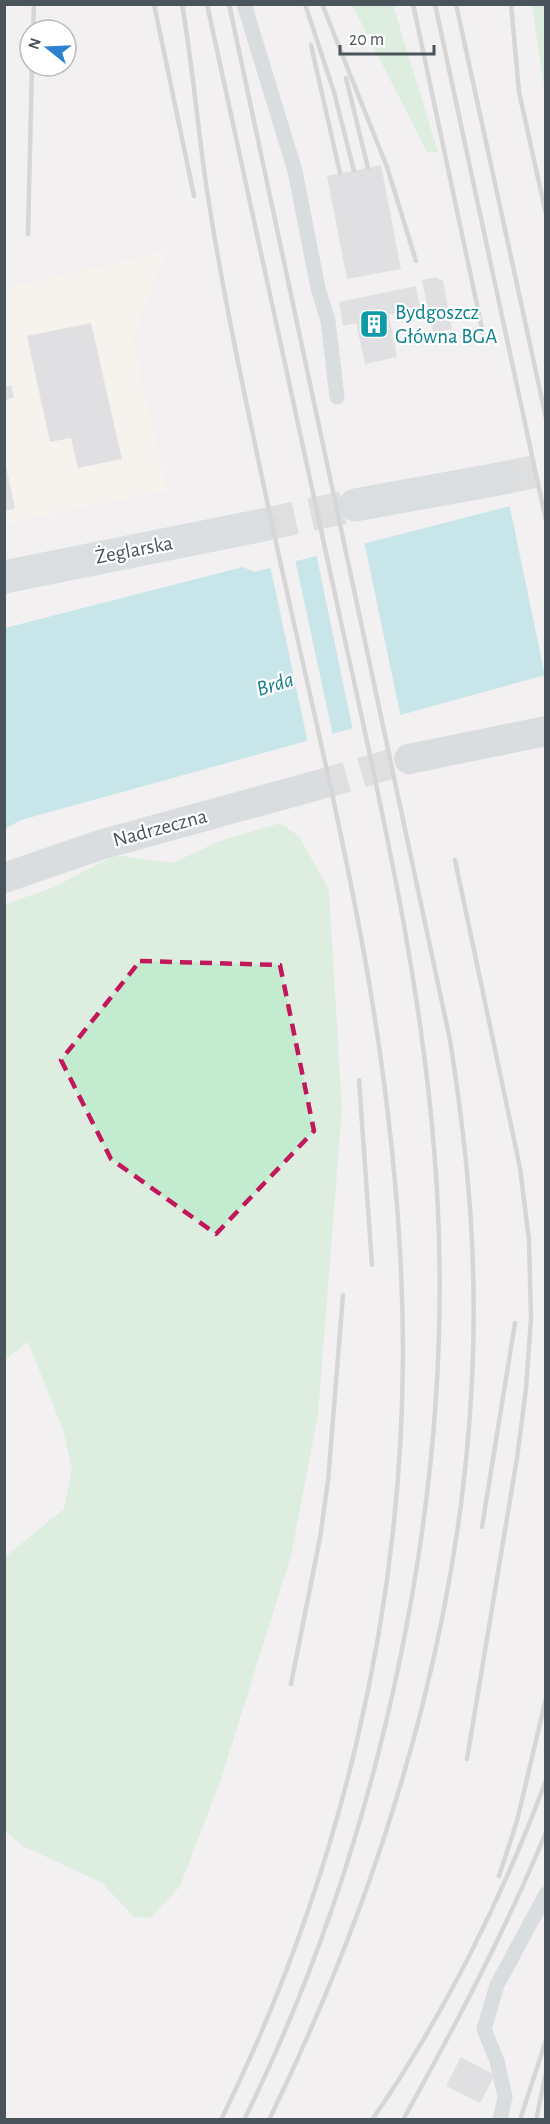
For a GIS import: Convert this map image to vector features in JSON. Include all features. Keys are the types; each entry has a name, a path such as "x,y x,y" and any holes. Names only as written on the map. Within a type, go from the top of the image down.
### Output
{"street":[{"path":"355,505 504,478"},
{"name":"Żeglarska","path":"4,577 264,525"},
{"path":"410,759 546,731"},
{"name":"Nadrzeczna","path":"4,878 100,845 318,785"}],"lane":[{"path":"244,4 295,171 318,288 328,321 337,397"},
{"path":"500,2120 505,2097 498,2061 484,2028 496,1986 546,1894"}],"highlighted area":[{"path":"140,961 280,965 314,1131 216,1234 111,1159 61,1060"}],"shaded area":[{"path":"166,251 133,341 167,490 5,524 4,289"}],"green space":[{"path":"352,5 393,5 438,152 427,152"},
{"path":"532,5 545,5 545,95"},
{"path":"280,823 299,836 329,890 342,1109 318,1415 291,1556 220,1782 180,1886 151,1918 134,1917 102,1883 23,1846 5,1831 5,1557 64,1509 72,1469 63,1430 28,1342 5,1360 5,904 52,888 116,855 173,863 217,842"}],"water":[{"name":"Brda","path":"545,497 545,675 21,820 5,829 5,628 243,567 254,572"}],"pier":[{"path":"546,494 546,676 545,676 509,503"},
{"path":"364,541 401,718 353,731 316,553"},
{"path":"295,559 333,736 308,743 270,565"}],"building":[{"path":"381,165 401,269 347,279 327,176"},
{"path":"436,277 443,281 452,329 433,333 422,280"},
{"name":"Bydgoszcz Główna BGA","path":"416,286 420,308 389,315 397,357 365,364 356,323 343,326 339,302"},
{"path":"91,323 122,459 78,468 71,438 50,442 27,336"},
{"path":"11,385 14,398 4,400 4,387"},
{"path":"5,462 15,508 5,511"},
{"path":"461,2057 495,2075 480,2103 446,2086"}],"tunnel":[{"path":"504,478 546,469"},
{"path":"263,525 355,505"},
{"path":"318,785 409,759"}],"railway":[{"path":"33,18 34,4"},
{"path":"154,4 194,196"},
{"path":"182,4 205,177 228,310 269,510 342,842 368,976 393,1164 400,1259 403,1354 400,1453 391,1552 376,1650 356,1747 330,1843 299,1937 262,2030 221,2120"},
{"path":"207,4 372,763 400,905 423,1047 437,1191 439,1308 434,1427 420,1547 398,1668 370,1786 334,1902 292,2014 244,2120"},
{"path":"229,4 450,1040 465,1154 473,1268 472,1378 463,1488 446,1598 422,1706 392,1812 356,1917 315,2020 269,2120"},
{"path":"305,4 334,92 354,171"},
{"path":"322,4 387,167 416,261"},
{"path":"413,4 483,333"},
{"path":"435,4 546,521"},
{"path":"456,4 546,418"},
{"path":"511,4 519,92 546,214"},
{"path":"311,45 340,173"},
{"path":"28,234 32,78"},
{"path":"346,78 368,168"},
{"path":"455,860 520,1168 529,1240 531,1319 526,1389 517,1458 467,1759"},
{"path":"359,1080 372,1265"},
{"path":"291,1684 320,1538 328,1481 343,1295"},
{"path":"482,1527 515,1323"},
{"path":"499,1876 517,1821 546,1698"},
{"path":"372,2120 423,2040 470,1955 511,1867 546,1780"},
{"path":"403,2120 479,1978 546,1832"},
{"path":"520,2120 546,2040"},
{"path":"536,2120 546,2073"}],"place":[{"name":"Bydgoszcz Główna BGA","path":"374,324"}]}
